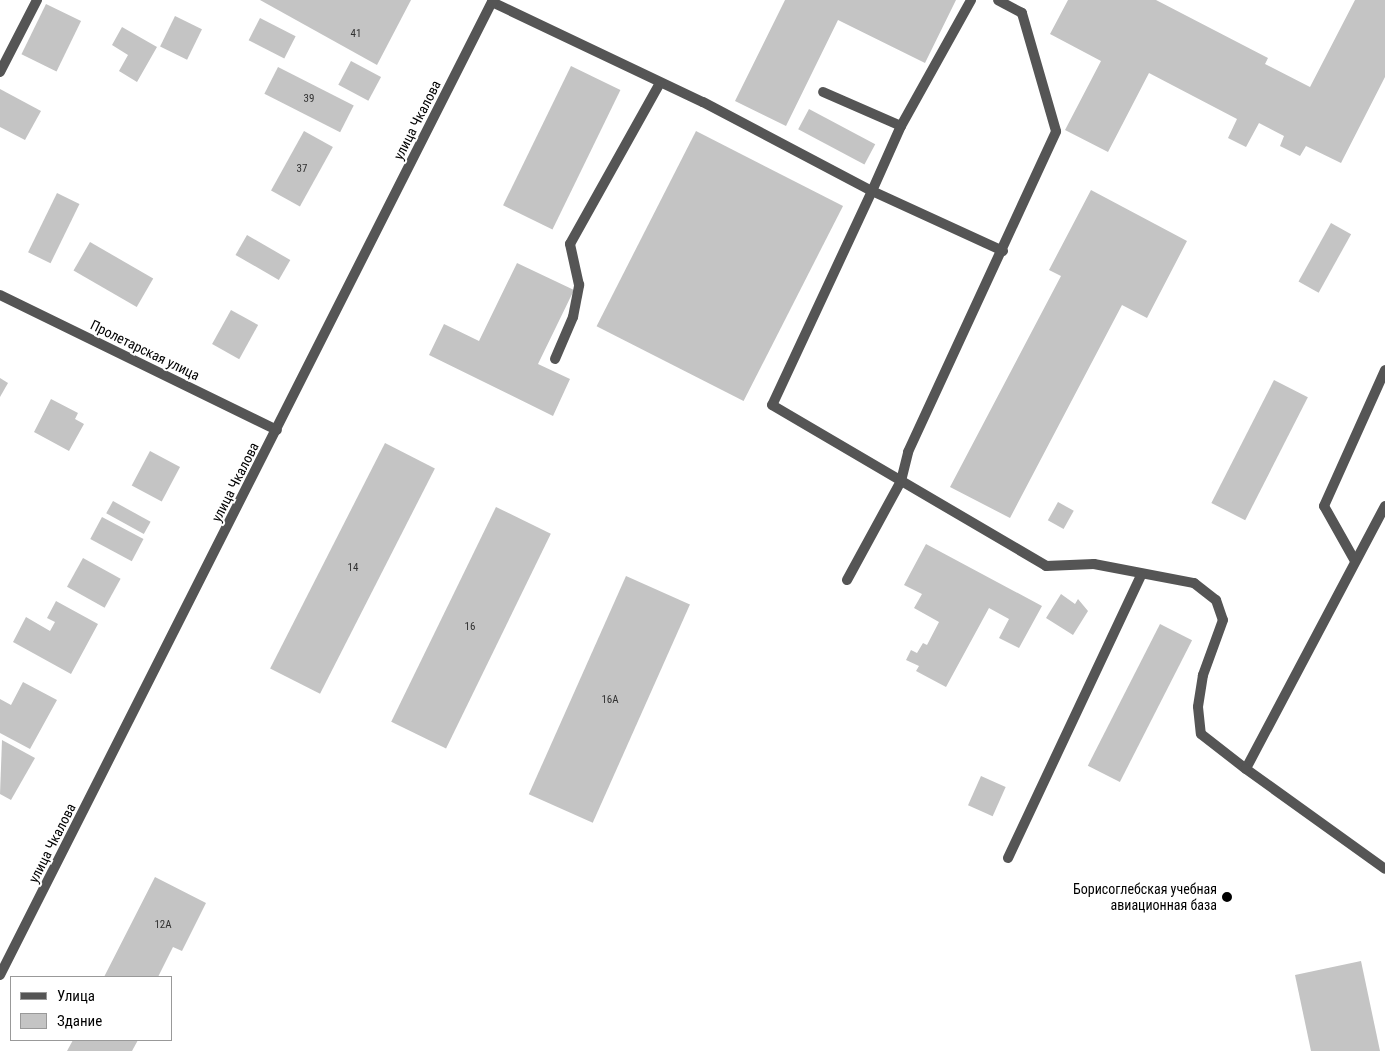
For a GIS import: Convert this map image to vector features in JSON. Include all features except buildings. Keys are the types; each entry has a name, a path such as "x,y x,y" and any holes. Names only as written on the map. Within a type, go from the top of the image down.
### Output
{"street":[{"path":"0,72 37,0"},
{"path":"971,0 901,126 772,405 1046,566 1094,564 1141,575 1194,583 1216,600 1223,620 1203,675 1198,707 1201,734 1246,769 1385,869"},
{"path":"847,580 902,481 908,452 1003,251 1056,131 1022,13 998,0"},
{"path":"492,1 660,83 872,191 1003,251"},
{"name":"улица Чкалова","path":"0,976 492,1"},
{"path":"554,360 573,317 579,285 570,244 660,83"},
{"path":"823,92 901,126"},
{"name":"Пролетарская улица","path":"0,295 277,430"},
{"path":"1355,561 1324,506 1385,370"},
{"path":"1246,769 1385,506"},
{"path":"1008,858 1141,575"}],"place":[{"name":"Борисоглебская учебная авиационная база","path":"1227,897"}]}
